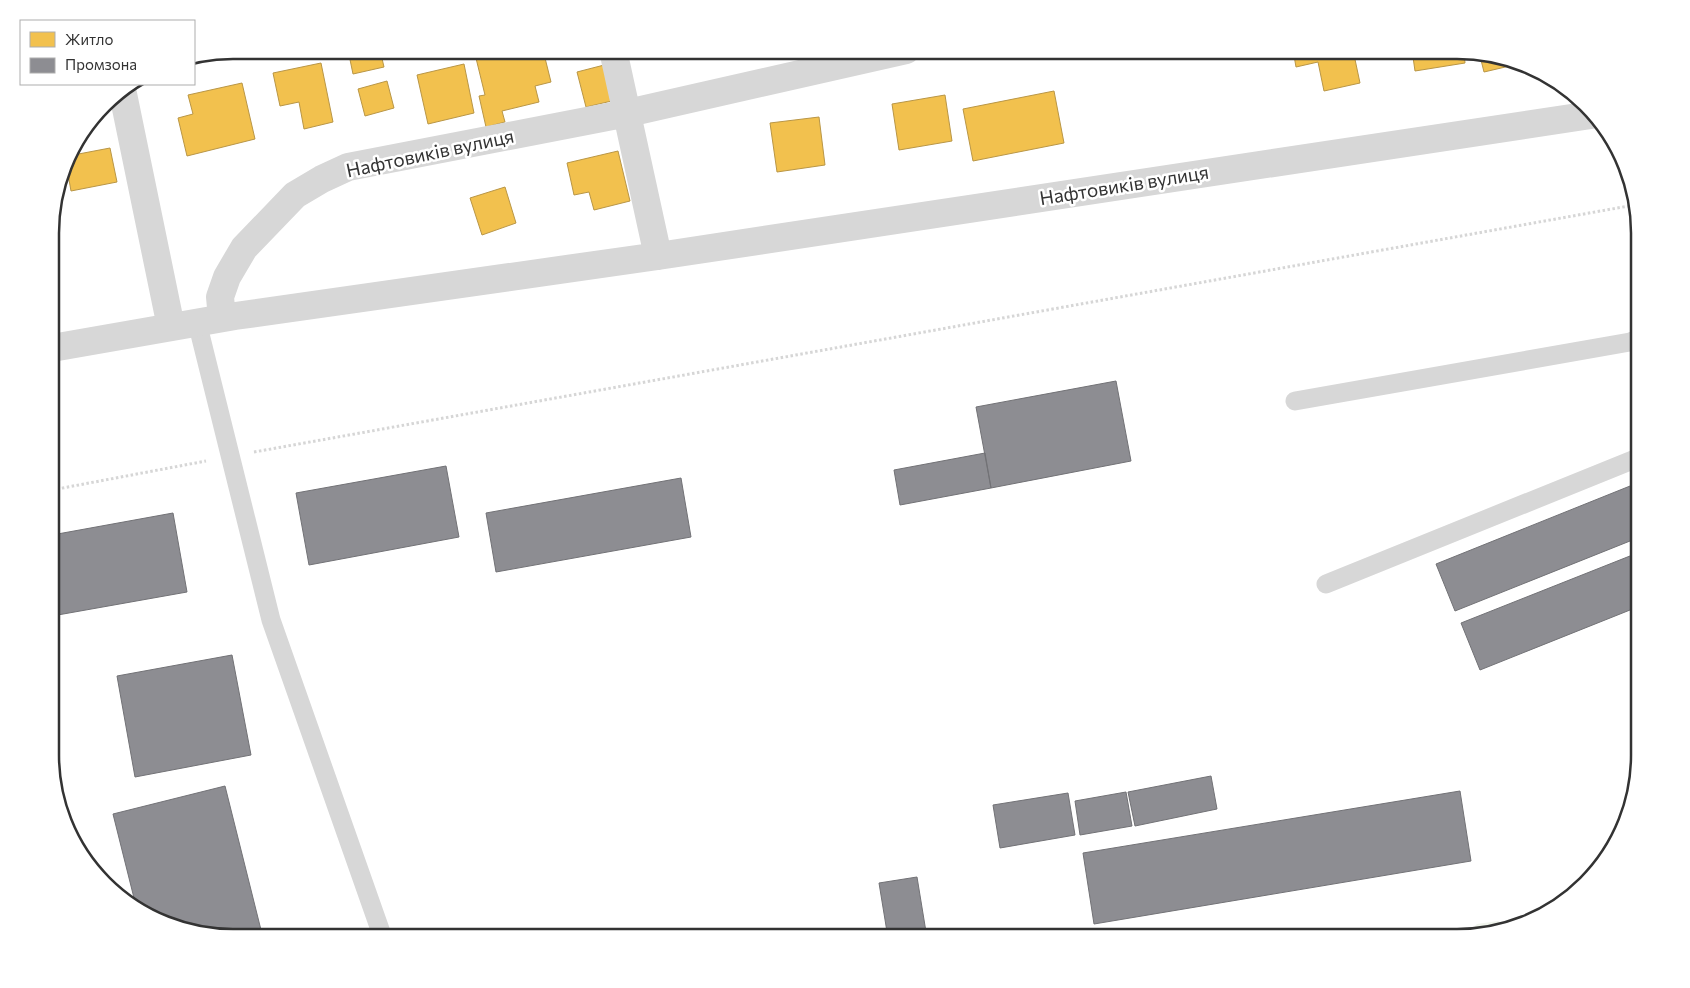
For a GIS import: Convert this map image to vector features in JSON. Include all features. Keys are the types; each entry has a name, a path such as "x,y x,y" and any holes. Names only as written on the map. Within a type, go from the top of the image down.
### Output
{"street":[{"path":"615,59 658,256"},
{"name":"Нафтовиків вулиця","path":"210,320 227,276 244,248 295,195 322,179 348,167 628,113 866,59"},
{"path":"124,98 171,327"},
{"name":"Нафтовиків вулиця","path":"59,347 210,320 658,256 1584,115"}],"lane":[{"path":"210,320 230,456 271,620 380,929"},
{"path":"1294,401 1631,342"},
{"path":"1326,584 1631,461"}],"path":[{"path":"59,489 230,456 1629,206"}],"shaded area":[{"path":"1498,921 1502,923 1473,929 1477,924"}],"building: Житло":[{"path":"350,59 382,59 384,67 353,74"},
{"path":"476,59 545,59 551,82 535,86 539,102 502,111 505,122 486,127 479,96 485,95"},
{"path":"1295,59 1355,59 1360,83 1324,91 1318,62 1296,67"},
{"path":"1413,59 1465,59 1465,63 1415,71"},
{"path":"1481,60 1507,67 1484,72"},
{"path":"321,63 333,122 304,129 299,102 280,106 273,73"},
{"path":"464,64 474,113 428,124 417,75"},
{"path":"608,64 616,100 586,107 577,72"},
{"path":"387,81 394,108 365,116 358,89"},
{"path":"242,83 255,139 187,156 178,118 193,114 188,95"},
{"path":"1054,91 1064,143 973,161 963,109"},
{"path":"945,95 952,141 899,150 892,104"},
{"path":"819,117 825,165 777,172 770,123"},
{"path":"110,148 117,182 71,191 68,176 78,154"},
{"path":"618,151 630,201 594,210 589,192 574,195 567,163"},
{"path":"505,187 516,223 482,235 470,198"}],"building: Промзона":[{"path":"1116,381 1131,461 991,488 976,407"},
{"path":"985,453 991,488 900,505 894,470"},
{"path":"446,466 459,537 309,565 296,493"},
{"path":"681,478 691,537 496,572 486,513"},
{"path":"1631,486 1631,541 1455,611 1436,564"},
{"path":"173,513 187,592 59,615 59,534"},
{"path":"1631,556 1631,610 1480,670 1461,623"},
{"path":"232,655 251,755 135,777 117,676"},
{"path":"1211,776 1217,809 1135,826 1128,792"},
{"path":"225,786 261,929 210,928 188,923 166,916 134,899 113,814"},
{"path":"1460,791 1471,861 1094,924 1083,853"},
{"path":"1126,792 1132,826 1080,835 1075,801"},
{"path":"1068,793 1075,835 1000,848 993,805"},
{"path":"917,877 926,929 887,929 879,883"}]}
